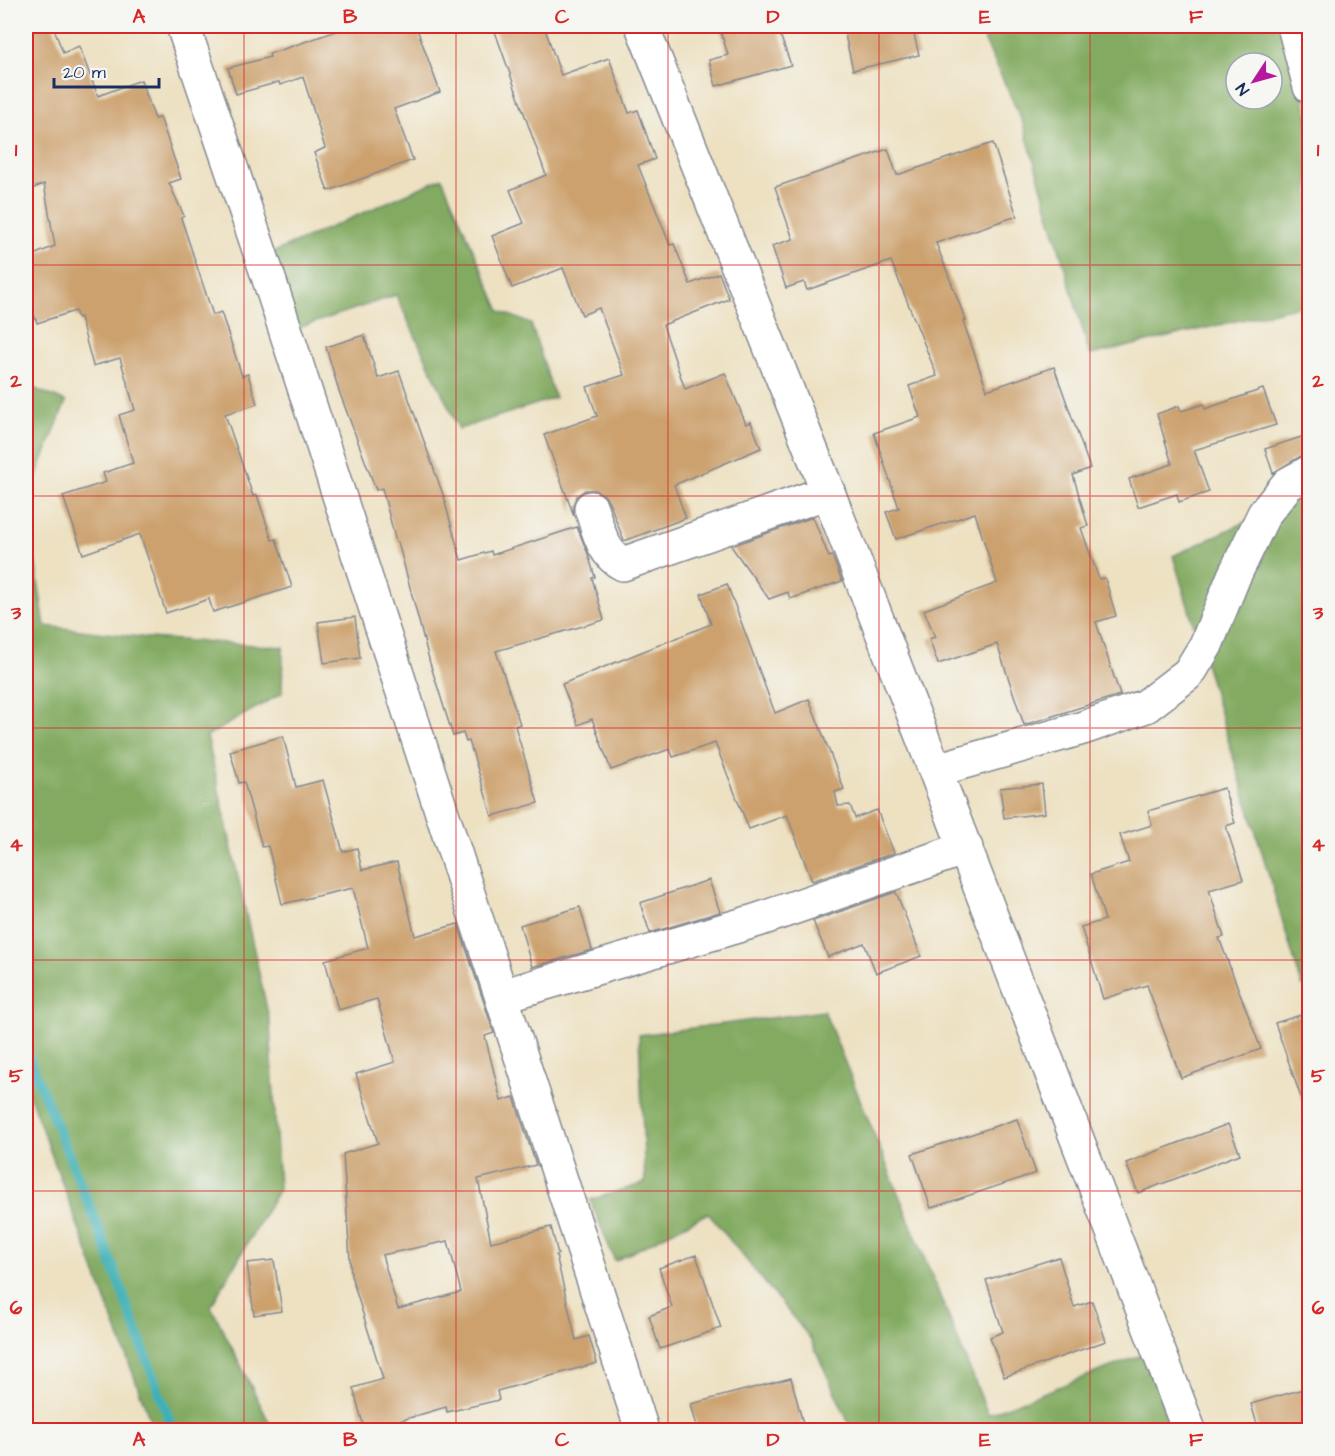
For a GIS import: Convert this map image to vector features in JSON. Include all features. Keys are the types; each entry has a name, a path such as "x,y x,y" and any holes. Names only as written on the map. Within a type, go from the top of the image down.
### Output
{"street":[{"path":"183,26 267,273 642,1431"},
{"path":"642,26 828,492 1188,1431"},
{"path":"1294,26 1310,87"},
{"path":"936,770 1083,728 1146,706 1189,673 1206,645 1234,576 1264,514 1288,484 1310,472"},
{"path":"591,508 606,551 622,564 828,492"},
{"path":"502,996 758,920 966,848"}],"green space":[{"path":"978,26 1289,26 1309,121 1309,304 1090,355 1023,123"},
{"path":"442,178 500,311 531,324 555,398 459,429 396,295 295,329 270,254"},
{"path":"26,385 66,402 26,501"},
{"path":"1309,492 1309,985 1302,986 1173,556"},
{"path":"26,504 45,626 149,638 283,647 282,693 207,736 270,1023 279,1189 211,1306 273,1430 154,1430 26,1086"},
{"path":"824,1011 988,1414 1150,1352 1181,1430 852,1430 810,1338 708,1213 615,1261 590,1200 645,1183 639,1035"}],"building":[{"path":"26,26 53,26 63,53 79,46 98,96 141,80 155,119 160,117 181,179 169,183 184,216 181,218 213,315 221,312 242,376 248,374 257,404 225,414 253,496 257,495 272,540 276,539 292,587 213,612 209,599 166,613 140,534 83,554 63,496 106,482 103,473 133,463 119,415 135,410 120,358 93,366 80,317 78,318 75,311 37,323 26,290 26,258 55,246 44,184 26,191"},
{"path":"351,26 416,26 440,92 394,109 413,160 328,191 314,153 325,148 303,77 280,85 279,82 236,94 228,68 270,57 269,54"},
{"path":"493,26 544,26 561,75 609,58 629,113 638,110 655,159 638,165 670,245 674,244 690,284 719,273 729,299 663,325 685,389 725,373 746,424 751,422 761,448 674,485 686,518 624,541 609,502 604,495 595,490 585,490 577,496 573,505 574,516 544,435 597,416 587,387 624,375 599,308 582,315 563,268 512,288 492,236 524,223 510,190 546,175"},
{"path":"719,26 777,26 791,65 716,86 709,60 728,55"},
{"path":"843,26 912,26 919,55 853,70"},
{"path":"993,143 1017,216 936,243 966,321 963,321 987,390 1054,367 1090,468 1073,475 1088,526 1081,528 1099,579 1105,578 1116,616 1096,622 1120,695 1024,725 997,644 938,664 929,639 935,637 924,610 997,583 975,513 896,539 886,512 899,508 874,433 920,417 909,386 937,376 891,261 807,290 804,282 786,288 772,246 793,239 775,187 888,149 897,175"},
{"path":"364,335 378,378 399,371 446,503 461,560 491,551 492,555 577,527 588,554 604,620 496,651 520,724 515,726 538,803 492,816 469,741 466,742 463,733 453,736 430,663 382,488 376,490 339,391 326,347"},
{"path":"1263,389 1276,425 1194,450 1209,492 1179,502 1177,494 1138,507 1129,479 1172,464 1157,414 1179,406 1181,411 1204,404 1205,409"},
{"path":"1310,434 1310,453 1273,473 1265,449"},
{"path":"813,517 829,557 832,556 842,581 790,599 788,592 769,599 731,546"},
{"path":"727,584 775,713 809,699 844,789 835,792 838,806 850,805 855,818 877,810 894,853 812,881 787,815 749,829 715,743 673,757 670,749 611,770 592,719 578,725 562,684 711,624 701,594"},
{"path":"355,617 360,658 324,663 318,622"},
{"path":"283,736 296,787 323,780 343,852 357,848 362,870 397,862 415,936 458,924 494,1033 485,1036 501,1101 514,1097 536,1165 478,1179 491,1242 551,1227 576,1340 589,1336 597,1363 497,1391 499,1400 447,1412 446,1407 365,1431 353,1388 383,1379 351,1275 343,1154 378,1143 356,1074 395,1062 377,999 338,1010 325,960 368,948 353,888 282,904 268,846 262,847 244,782 239,783 230,751","holes":["448,1241 461,1292 398,1309 382,1255"]},
{"path":"1042,784 1045,813 1004,818 1000,788"},
{"path":"1224,788 1235,823 1226,826 1243,880 1209,890 1224,937 1219,938 1261,1049 1181,1078 1147,985 1103,999 1081,927 1105,920 1091,874 1129,862 1120,835 1152,825 1148,811"},
{"path":"709,880 720,912 650,933 640,903"},
{"path":"896,892 921,956 876,973 864,943 828,957 813,921"},
{"path":"580,907 592,950 532,967 520,925"},
{"path":"1310,1012 1310,1109 1305,1109 1275,1023"},
{"path":"1017,1119 1036,1173 931,1208 912,1154"},
{"path":"1228,1124 1240,1154 1138,1193 1126,1163"},
{"path":"696,1255 721,1328 660,1349 649,1316 672,1307 659,1268"},
{"path":"1059,1257 1074,1307 1092,1301 1106,1341 1004,1377 990,1337 1003,1332 986,1280"},
{"path":"274,1260 282,1311 254,1315 247,1263"},
{"path":"791,1378 805,1431 698,1431 691,1404"},
{"path":"1310,1387 1310,1431 1259,1431 1251,1404"}],"waterway":[{"path":"26,1051 99,1229 173,1430"}]}
